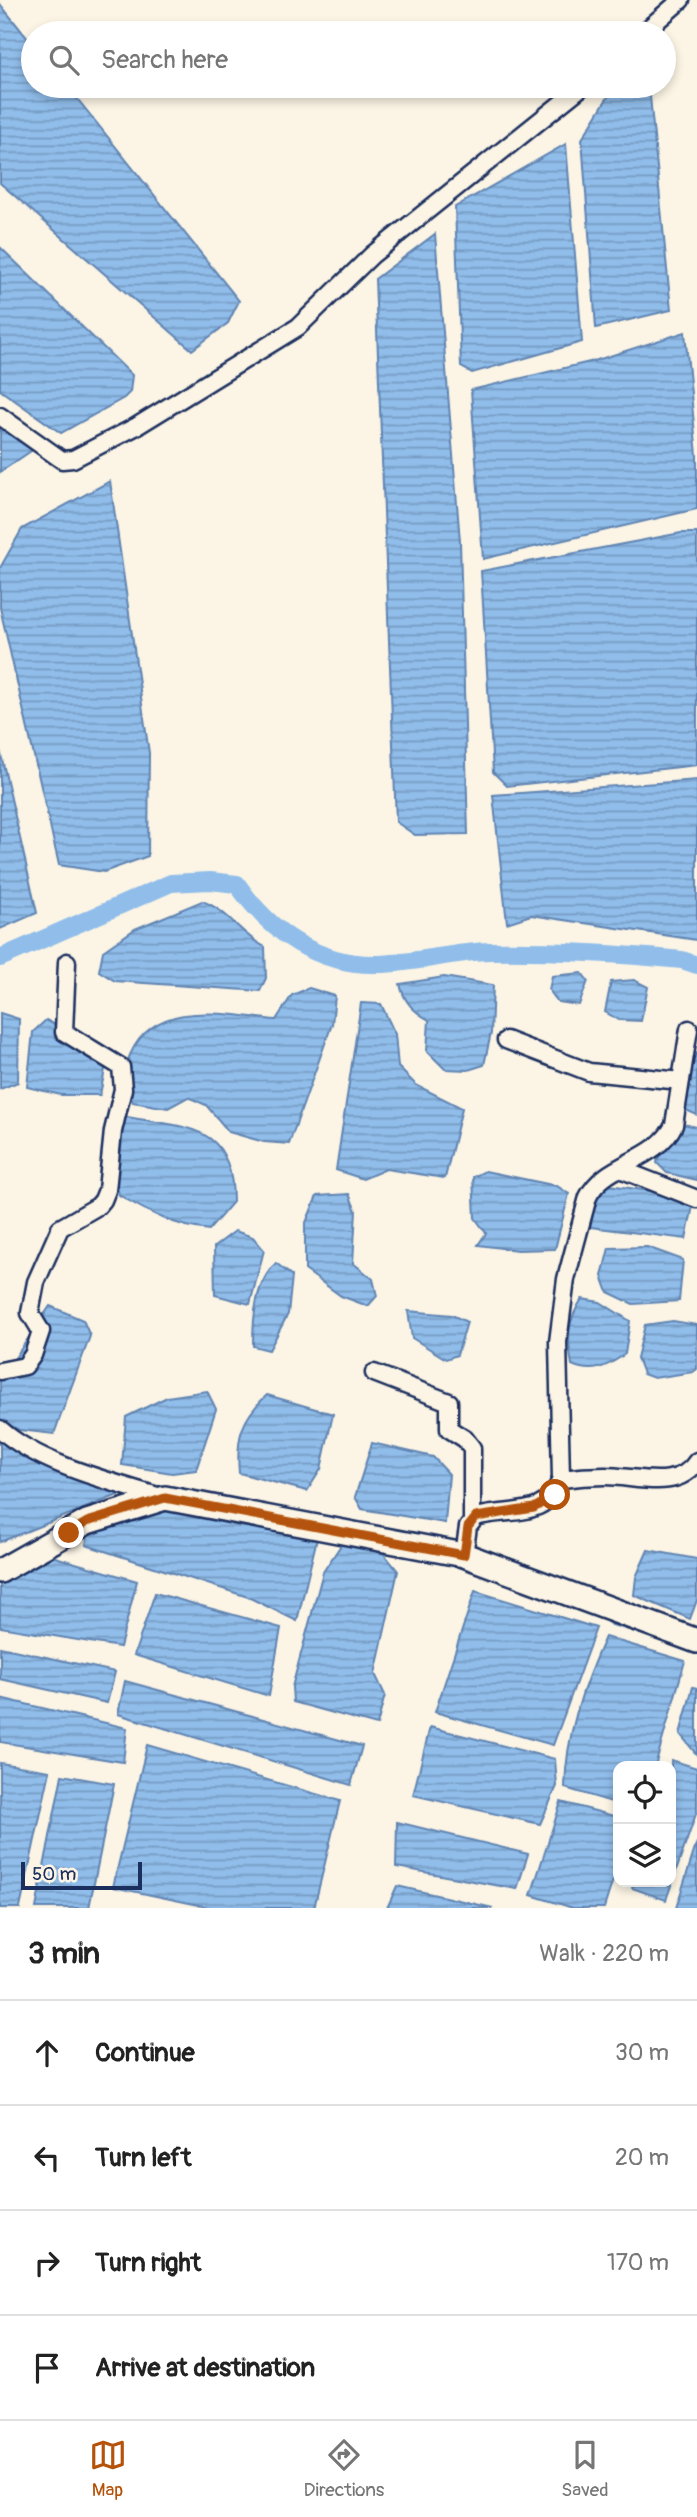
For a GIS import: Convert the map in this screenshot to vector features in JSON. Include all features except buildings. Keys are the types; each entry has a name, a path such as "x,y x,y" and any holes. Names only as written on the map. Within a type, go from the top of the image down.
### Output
{"street":[{"path":"657,21 681,0"},
{"path":"0,416 62,460 73,459 138,426 298,327 372,255 568,98"},
{"path":"0,1371 25,1366 33,1355 41,1331 30,1309 36,1282 57,1232 98,1206 107,1190 113,1130 123,1089 123,1074 113,1059 64,1032 67,962"},
{"path":"472,1520 482,1515 534,1508 555,1495 561,1479 558,1342 566,1279 593,1186 665,1141 674,1125 689,1029"},
{"path":"506,1040 589,1072 681,1081"},
{"path":"620,1169 697,1199"},
{"path":"374,1373 449,1402 449,1429 465,1439 472,1448 472,1520 468,1527 464,1555"},
{"path":"0,1429 27,1449 99,1477 165,1498 464,1555 697,1641"},
{"path":"561,1479 606,1476 666,1480 692,1469 697,1461"},
{"path":"0,1570 87,1522 165,1498"}],"water":[{"path":"0,4 21,30 21,98 77,98 239,301 228,323 192,350 0,183"},
{"path":"607,98 650,98 671,310 596,328 582,139"},
{"path":"566,144 582,342 472,373 461,367 455,207"},
{"path":"435,234 460,541 468,834 415,835 396,822 375,279"},
{"path":"0,247 132,375 130,392 124,398 61,433 0,390"},
{"path":"685,332 697,455 697,509 483,559 471,390 594,361"},
{"path":"0,421 34,449 0,472"},
{"path":"110,481 149,753 148,856 104,872 59,865 0,608 0,568 22,529"},
{"path":"681,533 697,533 697,765 507,786 493,772 481,571"},
{"path":"0,750 37,913 0,929"},
{"path":"697,780 697,940 531,915 507,923 493,795"},
{"path":"202,901 219,910 265,947 266,978 260,991 115,981 99,971 103,951 135,929"},
{"path":"582,973 588,981 579,1005 558,1002 549,990 552,976"},
{"path":"444,977 493,985 491,1033 484,1065 468,1070 445,1069 427,1051 429,1020 410,1005 400,984"},
{"path":"634,980 648,987 641,1021 619,1020 605,1012 611,982"},
{"path":"309,988 335,996 332,1024 289,1144 264,1142 229,1132 206,1105 188,1097 168,1108 133,1102 126,1085 128,1061 141,1037 156,1024 174,1017 194,1014 276,1020 292,995"},
{"path":"361,1003 381,1004 395,1034 398,1067 416,1085 462,1108 445,1178 386,1169 363,1179 336,1170"},
{"path":"0,1013 19,1019 18,1082 0,1089"},
{"path":"46,1020 108,1054 100,1095 61,1095 27,1087 33,1032"},
{"path":"681,1050 697,1053 697,1115 677,1106 674,1068"},
{"path":"123,1116 185,1127 214,1142 224,1156 231,1175 233,1202 209,1230 162,1218 119,1195 112,1163"},
{"path":"674,1122 697,1127 697,1180 667,1173 657,1163 662,1139"},
{"path":"485,1171 557,1186 569,1194 555,1249 517,1250 478,1245 486,1233 475,1218 473,1177"},
{"path":"602,1184 664,1193 693,1206 686,1239 591,1227 585,1217"},
{"path":"349,1194 356,1211 353,1263 373,1279 377,1296 368,1306 341,1296 305,1270 305,1225 317,1196"},
{"path":"235,1231 253,1237 264,1250 250,1304 215,1295 214,1247"},
{"path":"647,1247 683,1260 679,1301 633,1304 608,1292 602,1276 609,1248"},
{"path":"276,1263 292,1276 288,1314 269,1350 253,1346 254,1324 259,1290"},
{"path":"582,1299 600,1302 630,1321 625,1354 599,1368 586,1369 572,1365 570,1330 573,1315"},
{"path":"50,1306 83,1320 90,1336 54,1434 19,1430 0,1420 0,1380"},
{"path":"408,1311 452,1315 467,1322 457,1355 446,1359 412,1338"},
{"path":"673,1321 697,1325 697,1369 693,1372 654,1378 643,1374 637,1358 645,1325"},
{"path":"207,1391 216,1409 196,1470 172,1473 122,1465 126,1417 167,1397"},
{"path":"267,1395 333,1414 321,1469 307,1491 239,1473 238,1449 242,1430 251,1412"},
{"path":"0,1440 84,1480 117,1489 118,1495 0,1542"},
{"path":"372,1443 433,1457 449,1474 445,1523 362,1509 355,1497"},
{"path":"172,1505 319,1530 297,1621 248,1597 86,1545 88,1533"},
{"path":"343,1542 376,1544 398,1571 375,1674 385,1695 377,1725 293,1702 292,1687 323,1572"},
{"path":"648,1550 697,1559 697,1600 690,1619 634,1595 636,1577"},
{"path":"48,1555 137,1581 120,1647 0,1627 0,1578"},
{"path":"475,1591 596,1628 553,1745 435,1712"},
{"path":"155,1593 281,1628 269,1696 134,1655"},
{"path":"605,1637 685,1661 656,1761 613,1761 613,1802 565,1788 572,1730"},
{"path":"0,1647 115,1672 107,1703 0,1679"},
{"path":"125,1681 362,1746 351,1785 118,1714"},
{"path":"693,1687 697,1688 697,1755 680,1734"},
{"path":"0,1698 127,1728 123,1762 0,1742"},
{"path":"430,1727 555,1759 557,1786 540,1824 413,1795"},
{"path":"147,1745 340,1801 314,1908 213,1908 113,1887"},
{"path":"676,1762 697,1768 697,1811 676,1871"},
{"path":"0,1763 50,1771 20,1908 0,1908"},
{"path":"62,1775 114,1784 89,1908 36,1908"},
{"path":"561,1802 613,1816 613,1880 604,1908 573,1908 531,1895"},
{"path":"397,1822 528,1854 517,1889 396,1867"},
{"path":"697,1842 697,1908 676,1908"},
{"path":"397,1886 493,1908 387,1908"},
{"path":"632,1887 671,1887 666,1900"}],"waterway":[{"path":"0,958 171,883 210,881 237,884 265,917 298,943 336,959 357,963 393,963 476,952 514,951 634,956 682,960 697,965"},
{"path":"602,1616 611,1623 644,1633"}],"route":[{"path":"69,1533 87,1522 165,1498 464,1555 468,1527 476,1517 534,1508 555,1495"}]}
